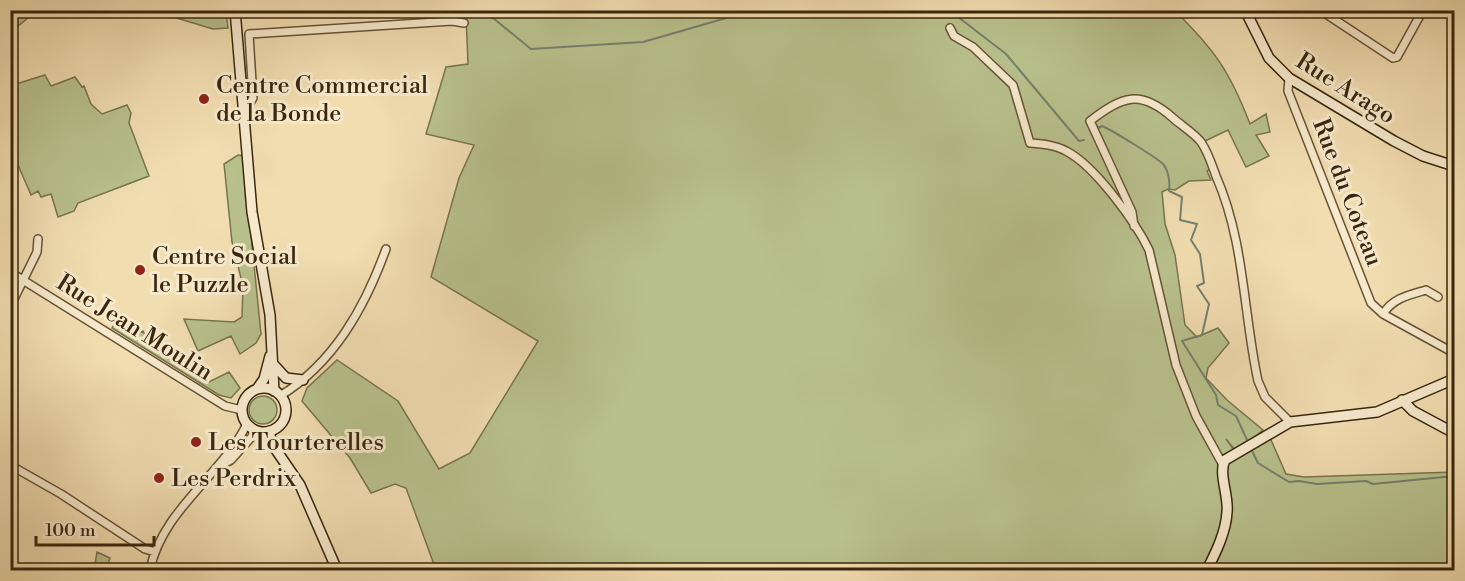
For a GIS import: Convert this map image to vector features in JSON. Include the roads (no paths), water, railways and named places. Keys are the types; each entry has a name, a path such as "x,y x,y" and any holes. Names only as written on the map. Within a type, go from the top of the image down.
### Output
{"street":[{"path":"235,10 252,212 270,315 277,393 285,413 280,424 269,431 258,431 247,424 242,410 246,397 256,390 264,379 272,355"},
{"name":"Rue Arago","path":"1245,10 1269,58 1289,78 1394,141 1423,156 1455,166"},
{"path":"1320,10 1393,58 1397,57 1423,10"},
{"path":"244,113 253,98 249,34 363,25 452,21 464,23"},
{"path":"950,28 954,36 973,47 1013,85 1030,142 1060,148 1088,165 1134,226 1149,250 1174,357 1184,387 1200,425 1222,465 1227,513 1224,530 1207,570"},
{"name":"Rue du Coteau","path":"1289,78 1288,91 1371,303 1383,314 1455,353"},
{"path":"1134,226 1132,212 1090,122 1122,100 1141,98 1162,109 1200,142 1221,187 1235,226 1258,381 1265,397 1290,422"},
{"path":"10,307 37,252 38,239"},
{"path":"256,390 277,393 303,380 335,347 356,316 374,281 386,249"},
{"name":"Rue Jean Moulin","path":"10,272 225,406 242,410"},
{"path":"1383,314 1394,301 1426,290 1438,297"},
{"path":"272,355 280,375 303,380"},
{"path":"1222,465 1225,460 1236,453 1290,422 1377,412 1455,379"},
{"path":"1402,400 1413,411 1455,433"},
{"path":"150,570 155,552 182,508 216,469 247,424"},
{"path":"216,469 231,460 258,431"},
{"path":"269,431 272,444 300,485 337,570"},
{"path":"10,465 61,494 145,549 155,552"}],"waterway":[{"path":"478,10 493,18 531,49 643,42 754,10"},
{"path":"949,10 1006,54 1079,141 1084,140"},
{"path":"1098,128 1102,126 1144,150 1163,164 1169,177 1169,191 1182,197 1180,220 1197,224 1191,240 1200,254 1204,283 1197,286 1209,304 1202,335 1182,341 1216,395 1218,405 1236,416 1248,442"},
{"path":"1251,449 1258,463 1289,482 1317,484 1366,481 1373,484 1454,476"}],"place":[{"name":"Centre Commercial de la Bonde","path":"204,99"},
{"name":"Centre Social le Puzzle","path":"140,270"},
{"name":"Les Tourterelles","path":"196,442"},
{"name":"Les Perdrix","path":"159,478"}]}
